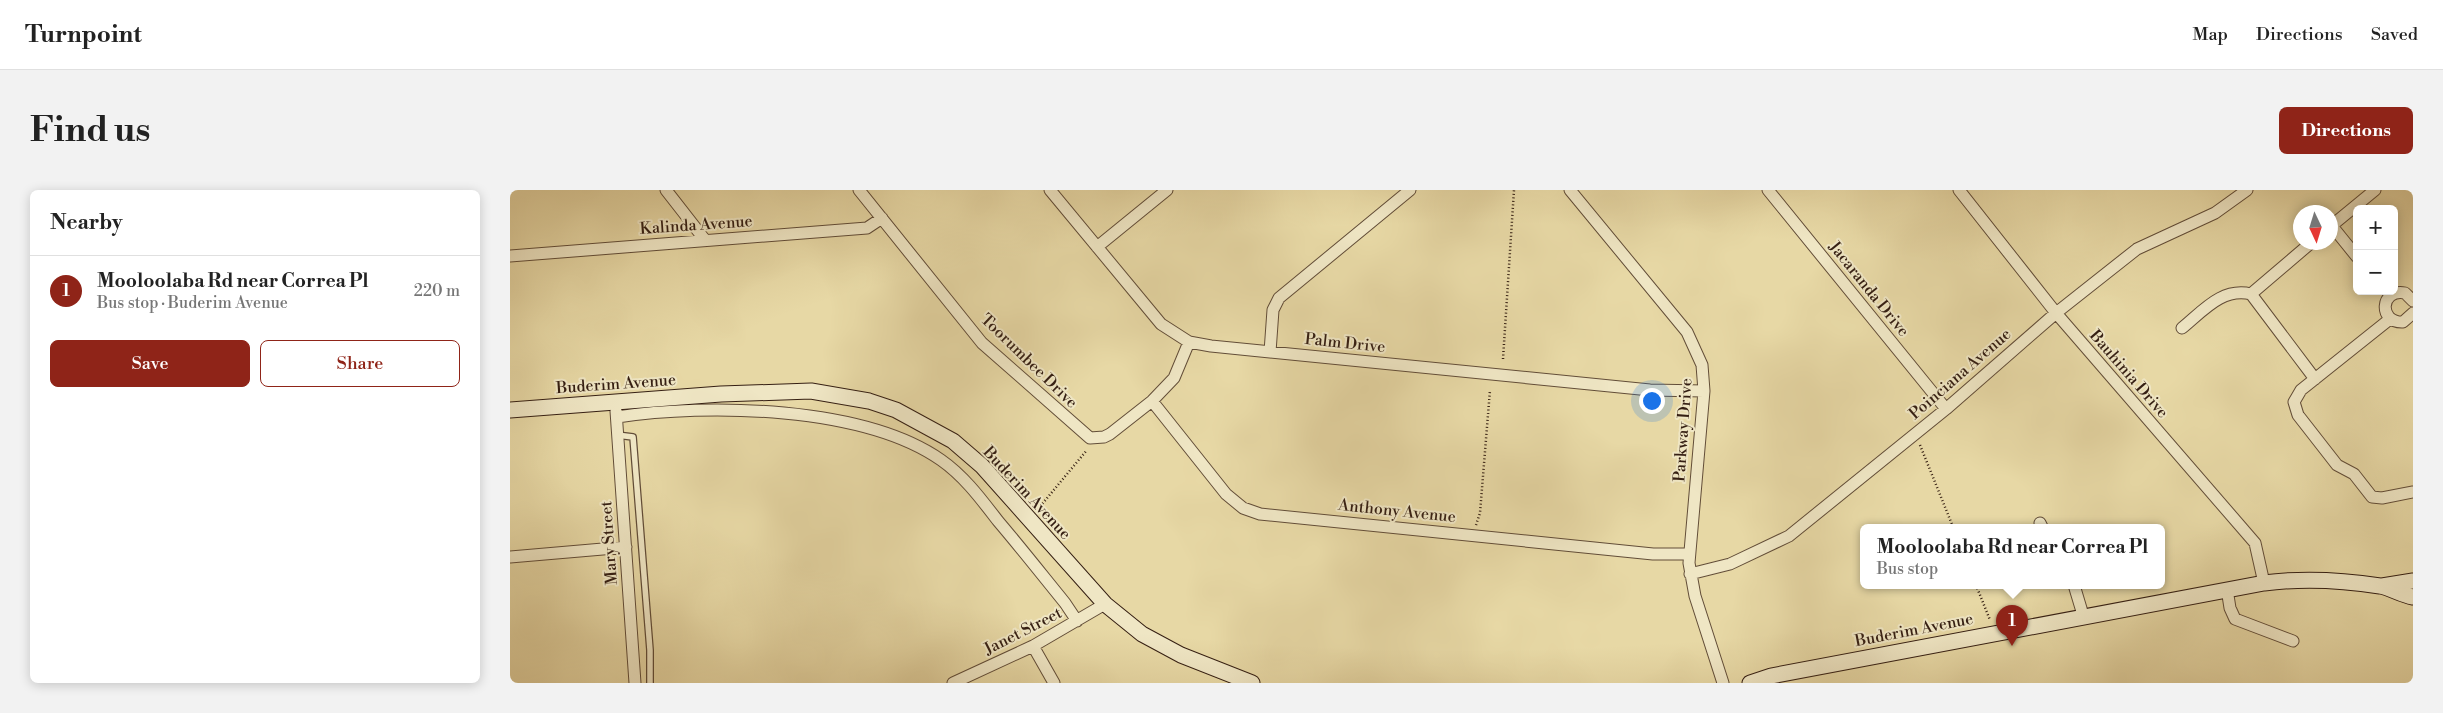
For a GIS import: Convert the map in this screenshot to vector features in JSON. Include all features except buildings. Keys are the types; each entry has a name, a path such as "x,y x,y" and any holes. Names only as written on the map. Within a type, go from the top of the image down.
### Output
{"main road":[{"name":"Buderim Avenue","path":"510,410 721,394 811,391 869,401 896,410 925,424 953,441 982,466 1105,604 1142,634 1173,651 1252,683"},
{"name":"Buderim Avenue","path":"1750,683 1781,674 2264,582 2306,580 2382,586"},
{"path":"2382,586 2413,581"},
{"path":"2382,586 2413,596"}],"street":[{"path":"666,190 705,240"},
{"name":"Toorumbee Drive","path":"859,190 982,343 1085,436 1096,439"},
{"name":"Palm Drive","path":"1050,190 1161,324 1190,342 1270,352 1650,390 1704,391"},
{"path":"1097,248 1167,190"},
{"path":"1270,352 1274,310 1279,298 1410,190"},
{"name":"Parkway Drive","path":"1570,190 1687,332 1702,365 1704,391 1688,554 1695,596 1723,683"},
{"name":"Jacaranda Drive","path":"1768,190 1946,409"},
{"name":"Bauhinia Drive","path":"1959,190 2056,313 2254,543 2264,582"},
{"name":"Poinciana Avenue","path":"1690,574 1736,561 1789,536 1946,409 2056,313 2137,249 2215,213 2247,190"},
{"path":"2338,221 2375,190"},
{"name":"Kalinda Avenue","path":"510,256 868,228 882,218"},
{"path":"2338,235 2353,252"},
{"path":"2250,294 2302,250"},
{"path":"2182,328 2224,294 2238,291 2250,294 2315,379"},
{"path":"2398,292 2413,300"},
{"path":"2386,295 2384,306 2390,319 2398,322 2412,317"},
{"path":"2390,319 2302,390 2294,402 2298,415 2337,465 2354,474 2372,496 2382,498 2413,492"},
{"path":"1096,439 1110,434 1152,400 1174,378 1190,342"},
{"name":"Anthony Avenue","path":"1152,400 1226,494 1243,508 1260,514 1653,554 1688,554"},
{"name":"Mary Street","path":"616,402 634,683"},
{"path":"617,417 650,412 779,413 816,417 889,433 924,449 942,460 968,484 1065,603 1077,621"},
{"path":"510,557 626,547"},
{"path":"2075,589 2083,616"},
{"path":"2227,589 2231,612 2235,619 2293,641"},
{"name":"Janet Street","path":"953,683 1033,646 1105,604"},
{"path":"1033,646 1054,683"}],"lane":[{"path":"617,435 633,437 650,650 650,683"}],"path":[{"path":"1504,359 1514,190"},
{"path":"1473,535 1480,513 1490,390"},
{"path":"1915,434 1952,524"},
{"path":"1038,509 1096,439"},
{"path":"1978,589 1995,632"}],"place":[{"name":"Mooloolaba Rd near Correa Pl","path":"2012,646"}]}
